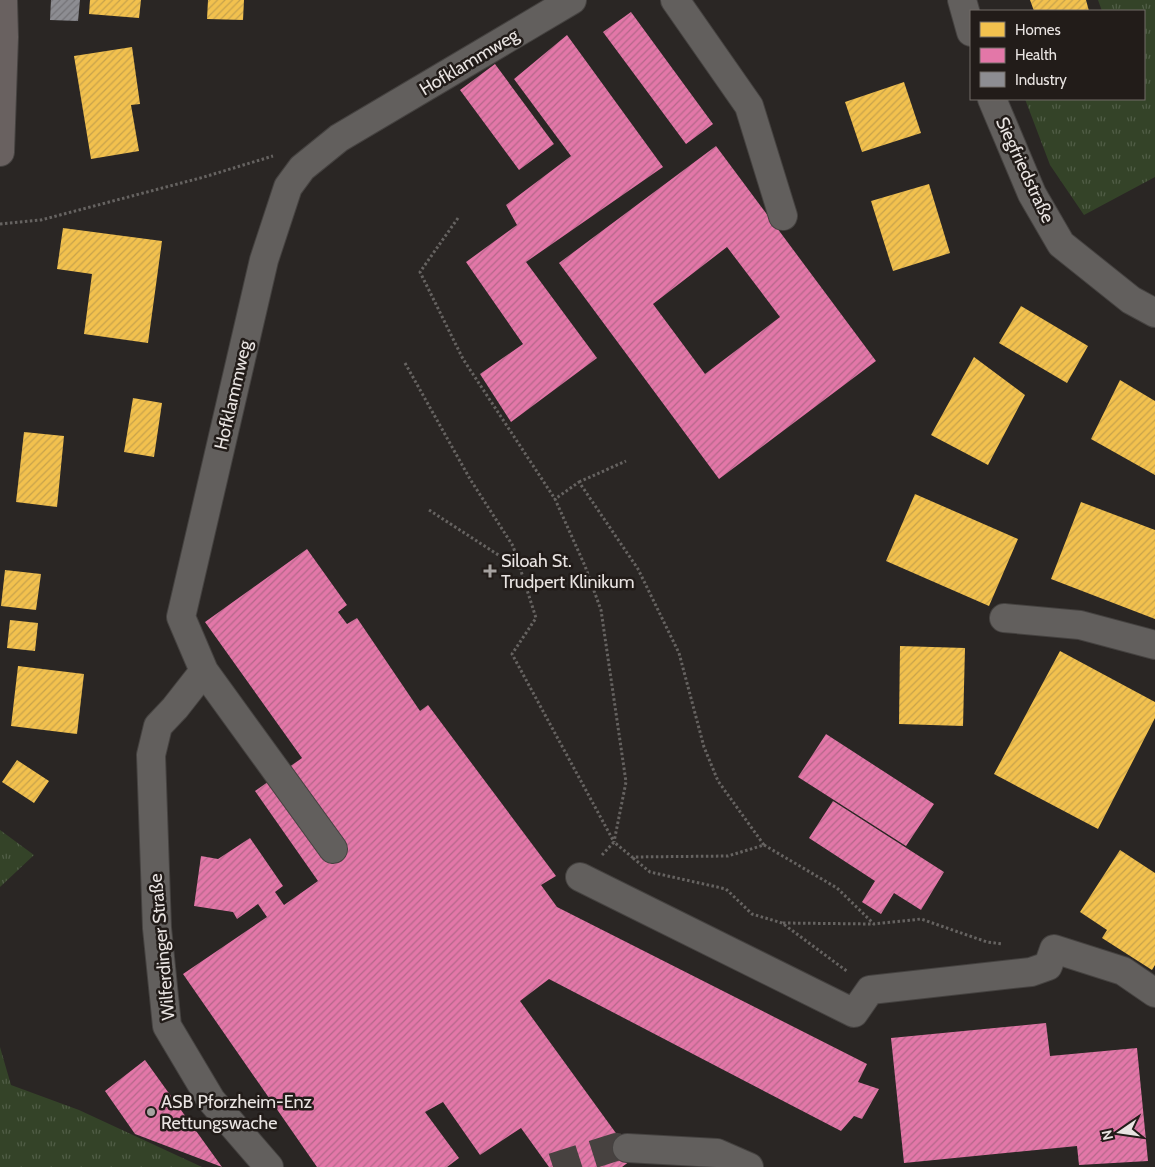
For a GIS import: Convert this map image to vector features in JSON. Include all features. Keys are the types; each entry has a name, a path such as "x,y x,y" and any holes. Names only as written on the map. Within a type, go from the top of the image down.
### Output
{"main road":[{"path":"0,152 4,37 3,0"}],"street":[{"name":"Hofklammweg","path":"333,848 204,671 181,617 264,260 288,187 302,168 339,138 572,0"},
{"path":"675,0 749,106 783,216"},
{"path":"962,0 970,28"},
{"name":"Siegfriedstraße","path":"992,100 1032,194 1062,244 1130,300 1155,313"},
{"path":"1004,618 1080,625 1155,645"},
{"name":"Wilferdinger Straße","path":"204,671 158,726 150,754 156,928 167,1026 211,1100 269,1167"},
{"path":"580,877 854,1013 870,990 1030,972 1048,966 1054,949 1123,971 1155,993"},
{"path":"627,1148 717,1153 749,1167"}],"path":[{"path":"0,224 41,220 204,177 281,154"},
{"path":"458,218 420,272 464,359 555,499 585,566 601,610 626,782 614,842 580,877"},
{"path":"405,363 470,478 513,546 536,618 512,654 614,842 650,872 726,889 752,914 782,923 874,924 921,919 987,942 1006,944"},
{"path":"555,499 579,482 626,461"},
{"path":"579,482 638,569 678,653 704,747 718,781 764,844 837,888 874,924"},
{"path":"429,510 520,569"},
{"path":"632,857 728,856 764,844"},
{"path":"782,923 870,990"}],"green space":[{"path":"1098,0 1155,0 1155,177 1084,215 1050,165 1025,100 1145,100 1145,10 1102,10"},
{"path":"0,830 34,855 0,887"},
{"path":"0,1047 11,1085 79,1110 202,1167 0,1167"}],"building: Homes":[{"path":"90,0 141,0 139,18 89,14"},
{"path":"208,0 244,0 243,20 207,19"},
{"path":"1030,0 1086,0 1089,10 1034,10"},
{"path":"132,47 140,104 131,105 139,151 91,159 74,56"},
{"path":"904,82 921,133 862,152 845,102"},
{"path":"929,184 950,253 893,271 871,201"},
{"path":"63,228 162,241 148,343 84,334 92,274 57,269"},
{"path":"1021,306 1088,346 1067,383 999,343"},
{"path":"974,357 1025,395 988,465 931,435"},
{"path":"1120,380 1155,401 1155,475 1091,439"},
{"path":"133,398 162,403 154,457 124,452"},
{"path":"24,432 64,436 57,507 16,502"},
{"path":"915,494 1018,539 989,606 886,561"},
{"path":"1081,502 1155,530 1155,619 1051,579"},
{"path":"5,570 41,574 36,610 1,606"},
{"path":"10,620 38,623 35,651 7,648"},
{"path":"900,646 965,648 963,726 899,724"},
{"path":"1060,651 1155,702 1155,718 1098,829 994,774"},
{"path":"18,666 84,674 77,734 11,726"},
{"path":"17,760 49,781 34,803 2,782"},
{"path":"1120,850 1155,873 1155,965 1152,970 1102,938 1107,930 1080,912"}],"building: Health":[{"path":"631,12 713,124 686,144 603,32"},
{"path":"567,35 663,167 526,262 597,358 511,422 480,374 523,344 466,262 517,225 506,205 571,156 514,79"},
{"path":"495,64 554,144 519,170 460,90"},
{"path":"716,146 876,361 719,479 559,263","holes":["727,247 780,317 705,374 653,304"]},
{"path":"307,549 347,605 338,612 347,624 357,618 420,711 428,705 556,876 541,885 557,907 867,1064 858,1082 879,1089 862,1119 854,1116 841,1131 549,979 520,1001 634,1158 622,1167 549,1167 521,1128 480,1155 443,1102 425,1112 459,1158 447,1167 317,1167 183,974 267,917 258,904 237,919 233,912 194,906 201,856 218,859 250,838 283,886 275,892 284,905 318,881 255,791 302,758 205,622"},
{"path":"826,734 934,804 906,846 798,777"},
{"path":"833,801 944,872 921,910 894,893 881,914 862,902 875,881 809,838"},
{"path":"1046,1023 1050,1056 1137,1048 1148,1161 1079,1165 1077,1146 904,1163 891,1038"},
{"name":"ASB Pforzheim-Enz Rettungswache","path":"145,1060 222,1167 135,1134 105,1091"}],"building: Industry":[{"path":"51,0 80,0 78,21 50,20"}],"tunnel":[{"path":"553,1167 616,1147 627,1148"}],"place":[{"name":"Siloah St. Trudpert Klinikum","path":"490,571"},
{"name":"ASB Pforzheim-Enz Rettungswache","path":"151,1112"}]}
